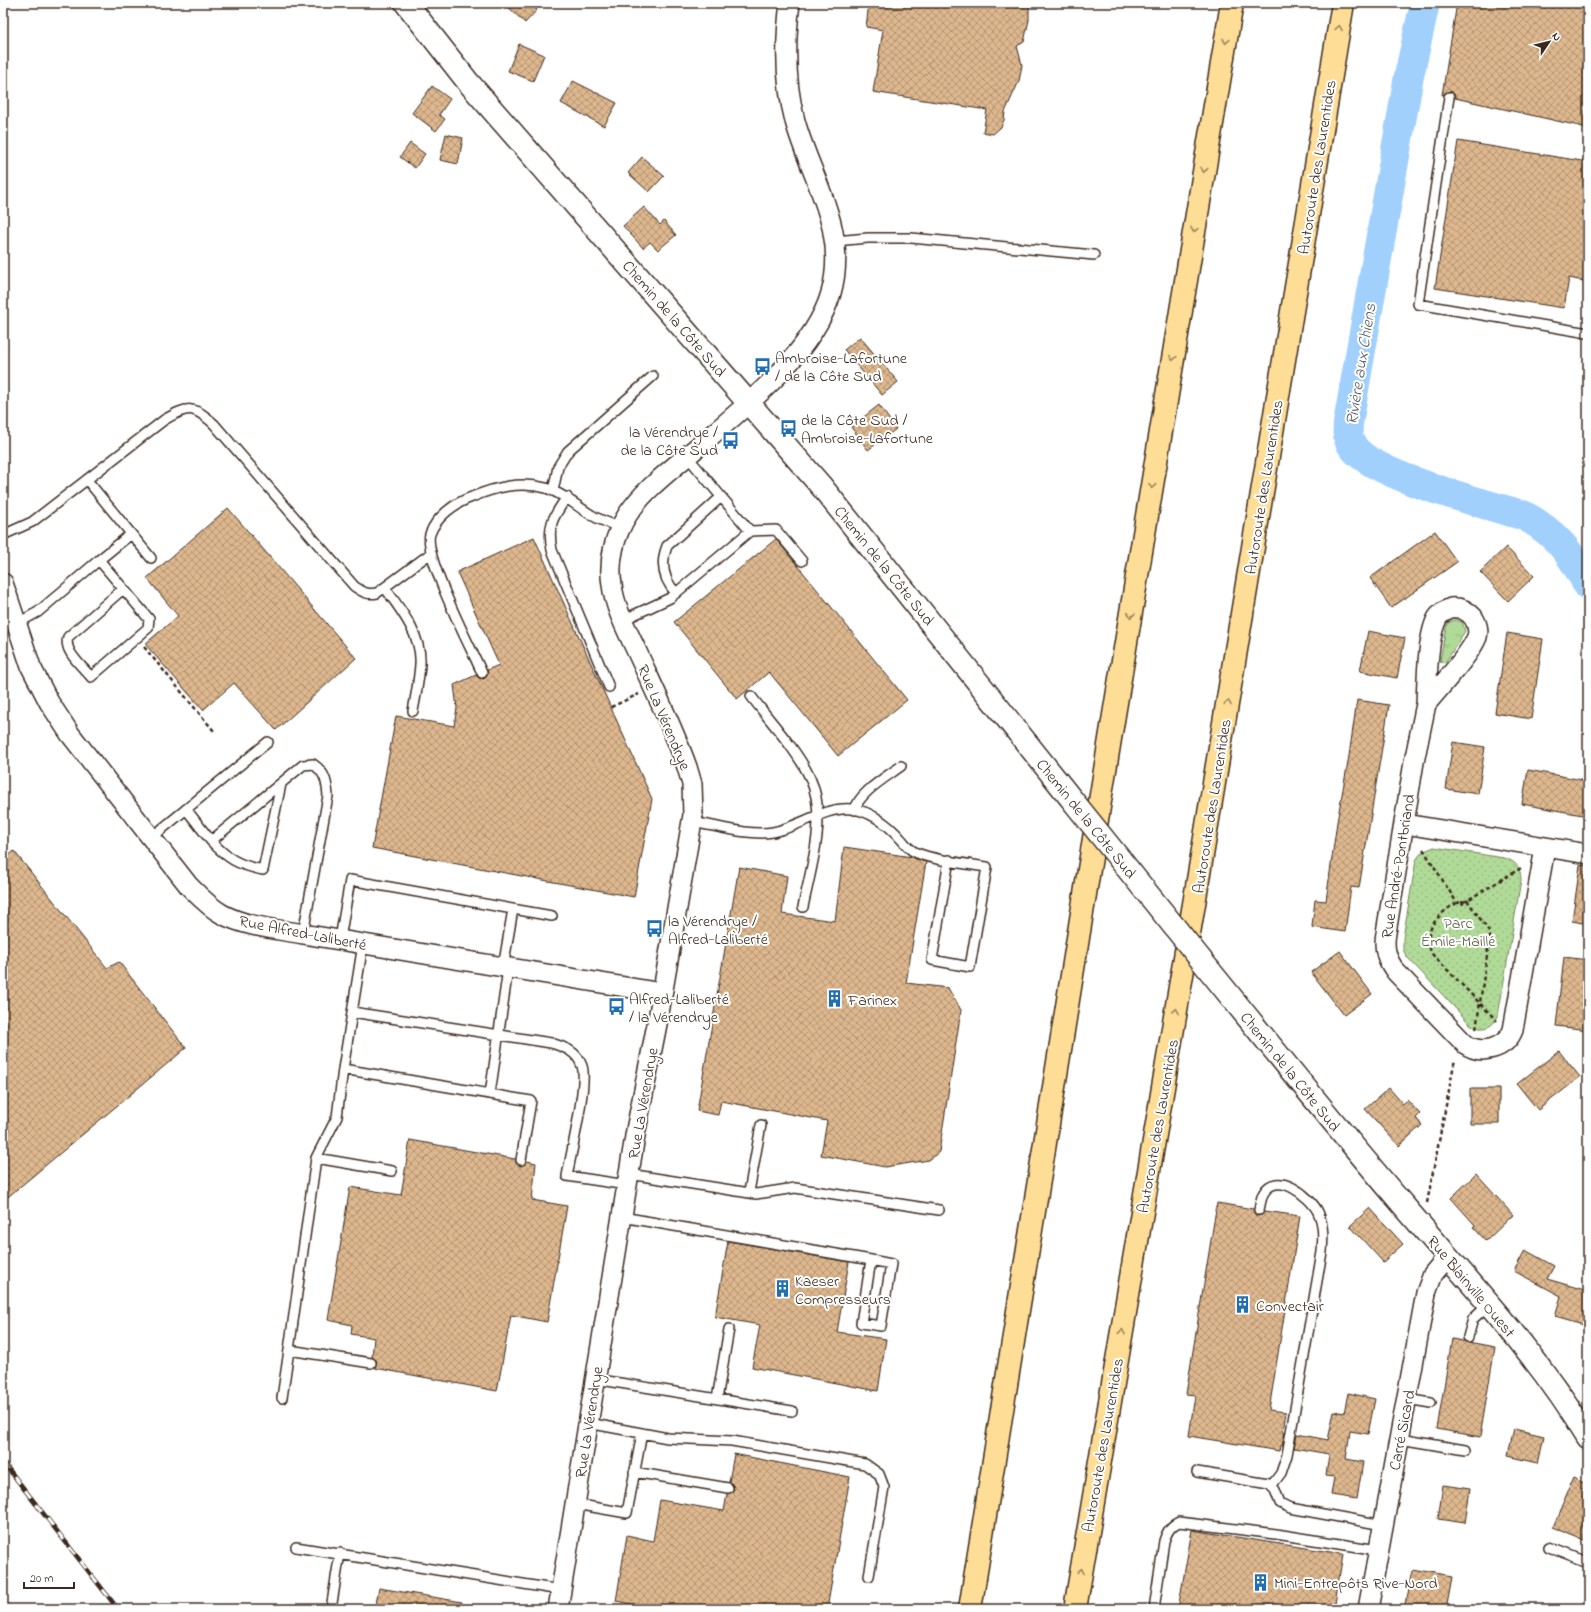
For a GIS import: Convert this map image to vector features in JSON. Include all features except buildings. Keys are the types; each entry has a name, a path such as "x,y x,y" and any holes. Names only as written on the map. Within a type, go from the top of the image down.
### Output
{"highway":[{"path":"970,1609 1110,739 1232,3"},
{"name":"Autoroute des Laurentides","path":"1075,1609 1196,892 1343,3"}],"street":[{"name":"Chemin de la Côte Sud","path":"406,3 460,73 748,402 850,521 1073,801 1348,1141"},
{"name":"Rue La Vérendrye","path":"558,1609 628,1179 692,822 694,800 687,767 622,620 612,586 612,553 620,528 637,502 687,456 732,418 797,353 817,326 831,292 836,270 836,241 828,209 800,135 792,104 787,56 790,3"},
{"name":"Rue Alfred-Laliberté","path":"3,583 31,667 49,702 70,734 189,886 222,914 256,925 303,934 662,993"},
{"name":"Rue André-Pontbriand","path":"1426,704 1414,762 1385,940 1386,955 1396,972 1465,1044 1475,1049 1488,1050 1495,1048 1507,1040 1513,1030 1545,848"},
{"path":"1405,824 1588,854"},
{"name":"Rue Blainville Ouest","path":"1348,1141 1448,1256 1541,1368 1582,1420 1588,1438"},
{"name":"Carré Sicard","path":"1368,1609 1426,1293 1433,1274 1448,1256"}],"lane":[{"path":"1449,97 1418,304 1588,333"},
{"path":"836,241 868,238 911,238 1094,255"},
{"path":"553,491 558,467 568,451 653,376"},
{"path":"3,535 32,522 164,420 180,410 193,410 204,415 214,424 354,586 369,595 377,593 431,553"},
{"path":"687,456 750,531"},
{"path":"87,480 151,558"},
{"path":"482,673 440,580 431,553 430,535 436,523 450,509 462,501 495,488 514,485 532,485 553,491 566,497 595,517 620,528"},
{"path":"566,497 553,518 550,527 552,550 609,687"},
{"path":"676,593 668,582 662,566 667,546 722,497"},
{"path":"622,620 670,598 750,531 776,530 802,561"},
{"path":"16,624 38,612 131,534"},
{"path":"99,560 149,619 148,628 91,677 68,649 66,643 68,637 123,589"},
{"path":"385,588 408,623 418,644 420,664 414,711"},
{"path":"751,696 802,763 814,788 817,817 817,837 803,907"},
{"path":"151,838 268,742"},
{"path":"211,841 308,764 319,769 327,783 328,796 303,934"},
{"path":"855,810 856,804 863,795 901,766"},
{"path":"186,809 211,841 229,859 238,864 263,870 281,784"},
{"path":"692,822 757,833 786,828 841,810 855,810 873,817 890,829 913,851 987,867 970,967 932,960 949,860"},
{"path":"340,939 350,880 552,916"},
{"path":"490,1094 513,909"},
{"path":"282,1398 316,1158 337,1117 343,1068 363,944"},
{"path":"352,1012 563,1046 577,1057 582,1066 584,1082 567,1176 628,1179 756,1194 794,1188 938,1210"},
{"path":"343,1068 531,1101 521,1160"},
{"path":"749,1192 761,1124"},
{"path":"316,1158 392,1171"},
{"path":"1259,1210 1263,1194 1266,1190 1280,1184 1287,1185 1310,1201 1318,1211 1323,1233 1322,1252 1287,1456 1281,1473 1272,1485"},
{"path":"622,1217 871,1260 891,1264 881,1326 861,1323 871,1260"},
{"path":"1468,1337 1473,1319 1488,1305"},
{"path":"717,1399 729,1329"},
{"path":"289,1350 371,1363"},
{"path":"595,1379 792,1411"},
{"path":"1407,1399 1431,1403"},
{"path":"588,1423 668,1438 732,1441 865,1464 879,1474 884,1487 869,1576"},
{"path":"575,1504 627,1513 642,1433"},
{"path":"1400,1440 1465,1450"},
{"path":"634,1472 728,1488"},
{"path":"1197,1472 1272,1485"},
{"path":"1272,1485 1280,1503 1284,1506 1383,1525"},
{"path":"1154,1609 1164,1541 1167,1532 1174,1524 1179,1522 1276,1534 1378,1550"},
{"path":"296,1547 560,1590"},
{"path":"1549,1547 1588,1562"},
{"path":"331,1609 340,1553"}],"path":[{"path":"150,654 158,661 214,731"},
{"path":"611,708 639,694"},
{"path":"1423,848 1457,903"},
{"path":"1497,1022 1432,954 1429,949 1428,937 1433,924 1449,907 1467,900 1521,868"},
{"path":"1467,900 1488,930 1490,936 1476,1030"},
{"path":"1462,901 1463,905"},
{"path":"1426,1207 1455,1056"}],"green space":[{"path":"1456,620 1462,622 1465,631 1445,663 1440,661 1446,627 1449,622"},
{"name":"Parc Émile-Maillé","path":"1434,847 1504,858 1515,863 1520,872 1521,880 1498,1016 1490,1026 1486,1028 1478,1028 1470,1024 1407,957 1403,950 1403,938 1416,860 1422,852"}],"waterway":[{"name":"Rivière aux Chiens","path":"1425,3 1409,76 1348,422 1348,437 1353,447 1365,458 1384,469 1433,488 1525,516 1555,537 1569,554 1588,585"}],"railway":[{"path":"3,1462 118,1609"}],"place":[{"name":"Ambroise-Lafortune / de la Côte Sud","path":"762,366"},
{"name":"de la Côte Sud / Ambroise-Lafortune","path":"788,428"},
{"name":"la Vérendrye / de la Côte Sud","path":"731,440"},
{"name":"la Vérendrye / Alfred-Laliberté","path":"655,929"},
{"name":"Farinex","path":"835,999"},
{"name":"Alfred-Laliberté / la Vérendrye","path":"616,1007"},
{"name":"Kaeser Compresseurs","path":"782,1289"},
{"name":"Convectair","path":"1243,1305"},
{"name":"Mini-Entrepôts Rive-Nord","path":"1261,1582"}]}
